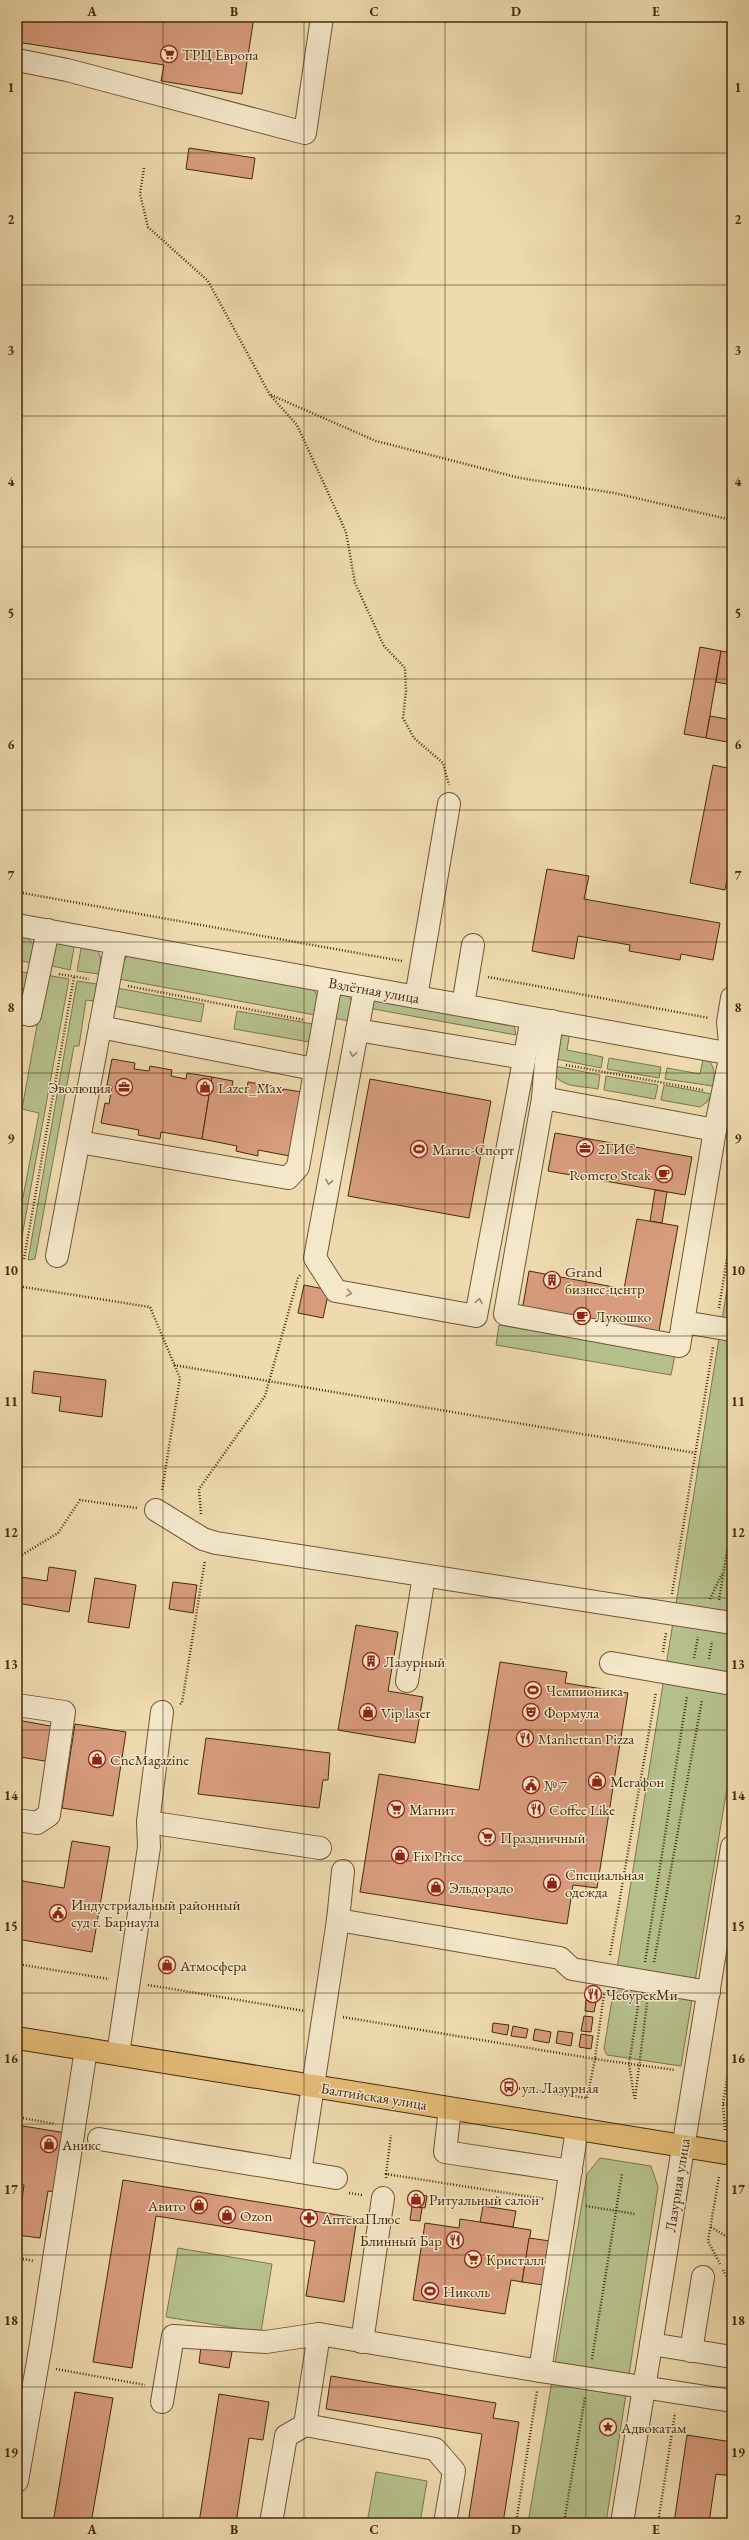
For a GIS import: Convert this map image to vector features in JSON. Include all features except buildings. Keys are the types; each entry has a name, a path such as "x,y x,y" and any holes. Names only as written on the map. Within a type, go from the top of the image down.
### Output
{"main road":[{"name":"Балтийская улица","path":"17,2038 732,2154"}],"street":[{"path":"17,60 67,70 305,133 322,17"},
{"path":"416,997 449,804"},
{"name":"Взлётная улица","path":"17,925 732,1054"},
{"path":"17,1012 30,1015 48,930"},
{"path":"57,1256 116,943"},
{"path":"463,1006 473,944"},
{"path":"78,1142 288,1178 298,1167 322,1023 331,982"},
{"path":"365,988 315,1258 336,1291 476,1316 524,1058 542,1019"},
{"path":"542,1019 546,1062 543,1098 505,1314 679,1346 715,1130 732,1054 728,1022 732,998"},
{"path":"100,1027 314,1069"},
{"path":"357,1030 524,1058"},
{"path":"543,1098 715,1130"},
{"path":"683,1322 732,1330"},
{"path":"157,1511 203,1539 424,1576 716,1620"},
{"path":"407,1681 424,1576"},
{"path":"611,1663 732,1684"},
{"path":"17,1705 64,1712 49,1815 37,1823 17,1820"},
{"path":"118,2054 149,1847 148,1822 162,1712"},
{"path":"148,1822 320,1848"},
{"name":"Лазурная улица","path":"622,2523 732,1847"},
{"path":"300,2172 338,1920 343,1871"},
{"path":"338,1920 560,1958 572,1969 709,1992"},
{"path":"18,2470 37,2366 86,2049"},
{"path":"450,2109 445,2152 571,2171"},
{"path":"540,2371 578,2129"},
{"path":"99,2139 336,2178"},
{"path":"362,2342 383,2198"},
{"path":"692,2351 703,2277"},
{"path":"305,2425 319,2334"},
{"path":"163,2396 173,2336 266,2342 319,2334 588,2380 732,2400"},
{"path":"651,2344 732,2357"},
{"path":"271,2523 286,2436 305,2425 435,2449 454,2471 445,2523"}],"path":[{"path":"144,168 140,194 148,227 208,281 270,395 297,425 346,532 355,583 384,646 405,668 406,691 403,718 414,738 443,763 449,782 449,804"},
{"path":"270,395 376,441 520,478 614,493 732,520"},
{"path":"17,892 421,964"},
{"path":"40,970 322,1023"},
{"path":"468,973 728,1022"},
{"path":"24,1259 74,977"},
{"path":"546,1062 724,1094"},
{"path":"162,1712 182,1703 205,1558 199,1489 265,1396 298,1278 315,1258"},
{"path":"17,1286 150,1307 180,1378 157,1511 80,1500 58,1533 17,1558"},
{"path":"174,1365 695,1453"},
{"path":"724,1570 716,1620 698,1678 646,1982 635,2099 629,2064 646,1982 698,1678 716,1620 724,1570 732,1520"},
{"path":"725,2130 723,2104 732,2048"},
{"path":"509,2087 587,2098 595,2059"},
{"path":"727,2080 732,2076"},
{"path":"727,2080 732,2081"},
{"path":"723,2104 732,2105"},
{"path":"336,2178 334,2191 383,2198 391,2135"},
{"path":"386,2174 635,2214"},
{"path":"564,2523 622,2174"},
{"path":"719,2177 708,2241 732,2287"},
{"path":"711,2227 732,2240"},
{"path":"37,2366 163,2396"},
{"path":"516,2523 540,2371"},
{"path":"658,2523 676,2406"}],"green space":[{"path":"17,933 28,938 34,946 31,963 17,960"},
{"path":"61,941 75,942 70,970 48,965 55,945"},
{"path":"82,943 89,945 99,953 99,974 77,971"},
{"path":"132,954 309,985 313,988 317,995 315,1015 119,979 125,958"},
{"path":"17,971 28,973 25,990 17,988"},
{"path":"46,975 69,979 18,1258 17,1229 39,1113 22,1109"},
{"path":"77,981 97,984 94,1001 86,1000 79,1046 74,1046 35,1259 28,1260"},
{"path":"117,988 204,1004 201,1022 113,1006"},
{"path":"345,993 352,1001 349,1021 333,1018 337,998"},
{"path":"379,998 514,1025 516,1035 368,1008 371,1003"},
{"path":"237,1011 313,1024 309,1042 234,1029"},
{"path":"570,1031 567,1050 603,1057 601,1068 551,1058 560,1033"},
{"path":"704,1055 710,1062 713,1069 713,1086 665,1079 667,1068 700,1074"},
{"path":"609,1058 661,1067 659,1078 607,1069"},
{"path":"550,1065 600,1075 598,1089 575,1086 563,1082 553,1073"},
{"path":"606,1076 658,1085 655,1099 604,1090"},
{"path":"664,1085 712,1094 707,1102 700,1107 661,1100"},
{"path":"732,1258 732,1758 681,2066 607,2055 604,2049"},
{"path":"499,1325 675,1355 671,1375 496,1345"},
{"path":"600,2158 651,2166 658,2187 606,2523 528,2523 587,2174"},
{"path":"178,2248 272,2264 261,2332 166,2317"},
{"path":"376,2472 427,2481 420,2523 367,2523"}],"place":[{"name":"ТРЦ Европа","path":"169,54"},
{"name":"Эволюция","path":"124,1087"},
{"name":"Lazer_Max","path":"205,1087"},
{"name":"2ГИС","path":"585,1148"},
{"name":"Магис-Спорт","path":"419,1149"},
{"name":"Romero Steak","path":"664,1174"},
{"name":"Grand бизнес-центр","path":"552,1280"},
{"name":"Лукошко","path":"582,1316"},
{"name":"Лазурный","path":"371,1661"},
{"name":"Чемпионика","path":"533,1690"},
{"name":"Vip laser","path":"368,1712"},
{"name":"Формула","path":"531,1712"},
{"name":"Manhettan Pizza","path":"525,1738"},
{"name":"CncMagazine","path":"97,1759"},
{"name":"Мегафон","path":"597,1781"},
{"name":"№ 7","path":"531,1785"},
{"name":"Магнит","path":"396,1809"},
{"name":"Coffee Like","path":"536,1809"},
{"name":"Праздничный","path":"487,1837"},
{"name":"Fix Price","path":"400,1855"},
{"name":"Специальная одежда","path":"552,1883"},
{"name":"Эльдорадо","path":"436,1887"},
{"name":"Индустриальный районный суд г. Барнаула","path":"58,1913"},
{"name":"Атмосфера","path":"167,1965"},
{"name":"ЧебурекМи","path":"593,1994"},
{"name":"ул. Лазурная","path":"509,2087"},
{"name":"Аникс","path":"49,2144"},
{"name":"Ритуальный салон","path":"416,2199"},
{"name":"Авито","path":"199,2205"},
{"name":"Ozon","path":"227,2215"},
{"name":"АптекаПлюс","path":"309,2218"},
{"name":"Блинный Бар","path":"455,2240"},
{"name":"Кристалл","path":"473,2259"},
{"name":"Николь","path":"430,2291"},
{"name":"Адвокатам","path":"608,2427"}]}
